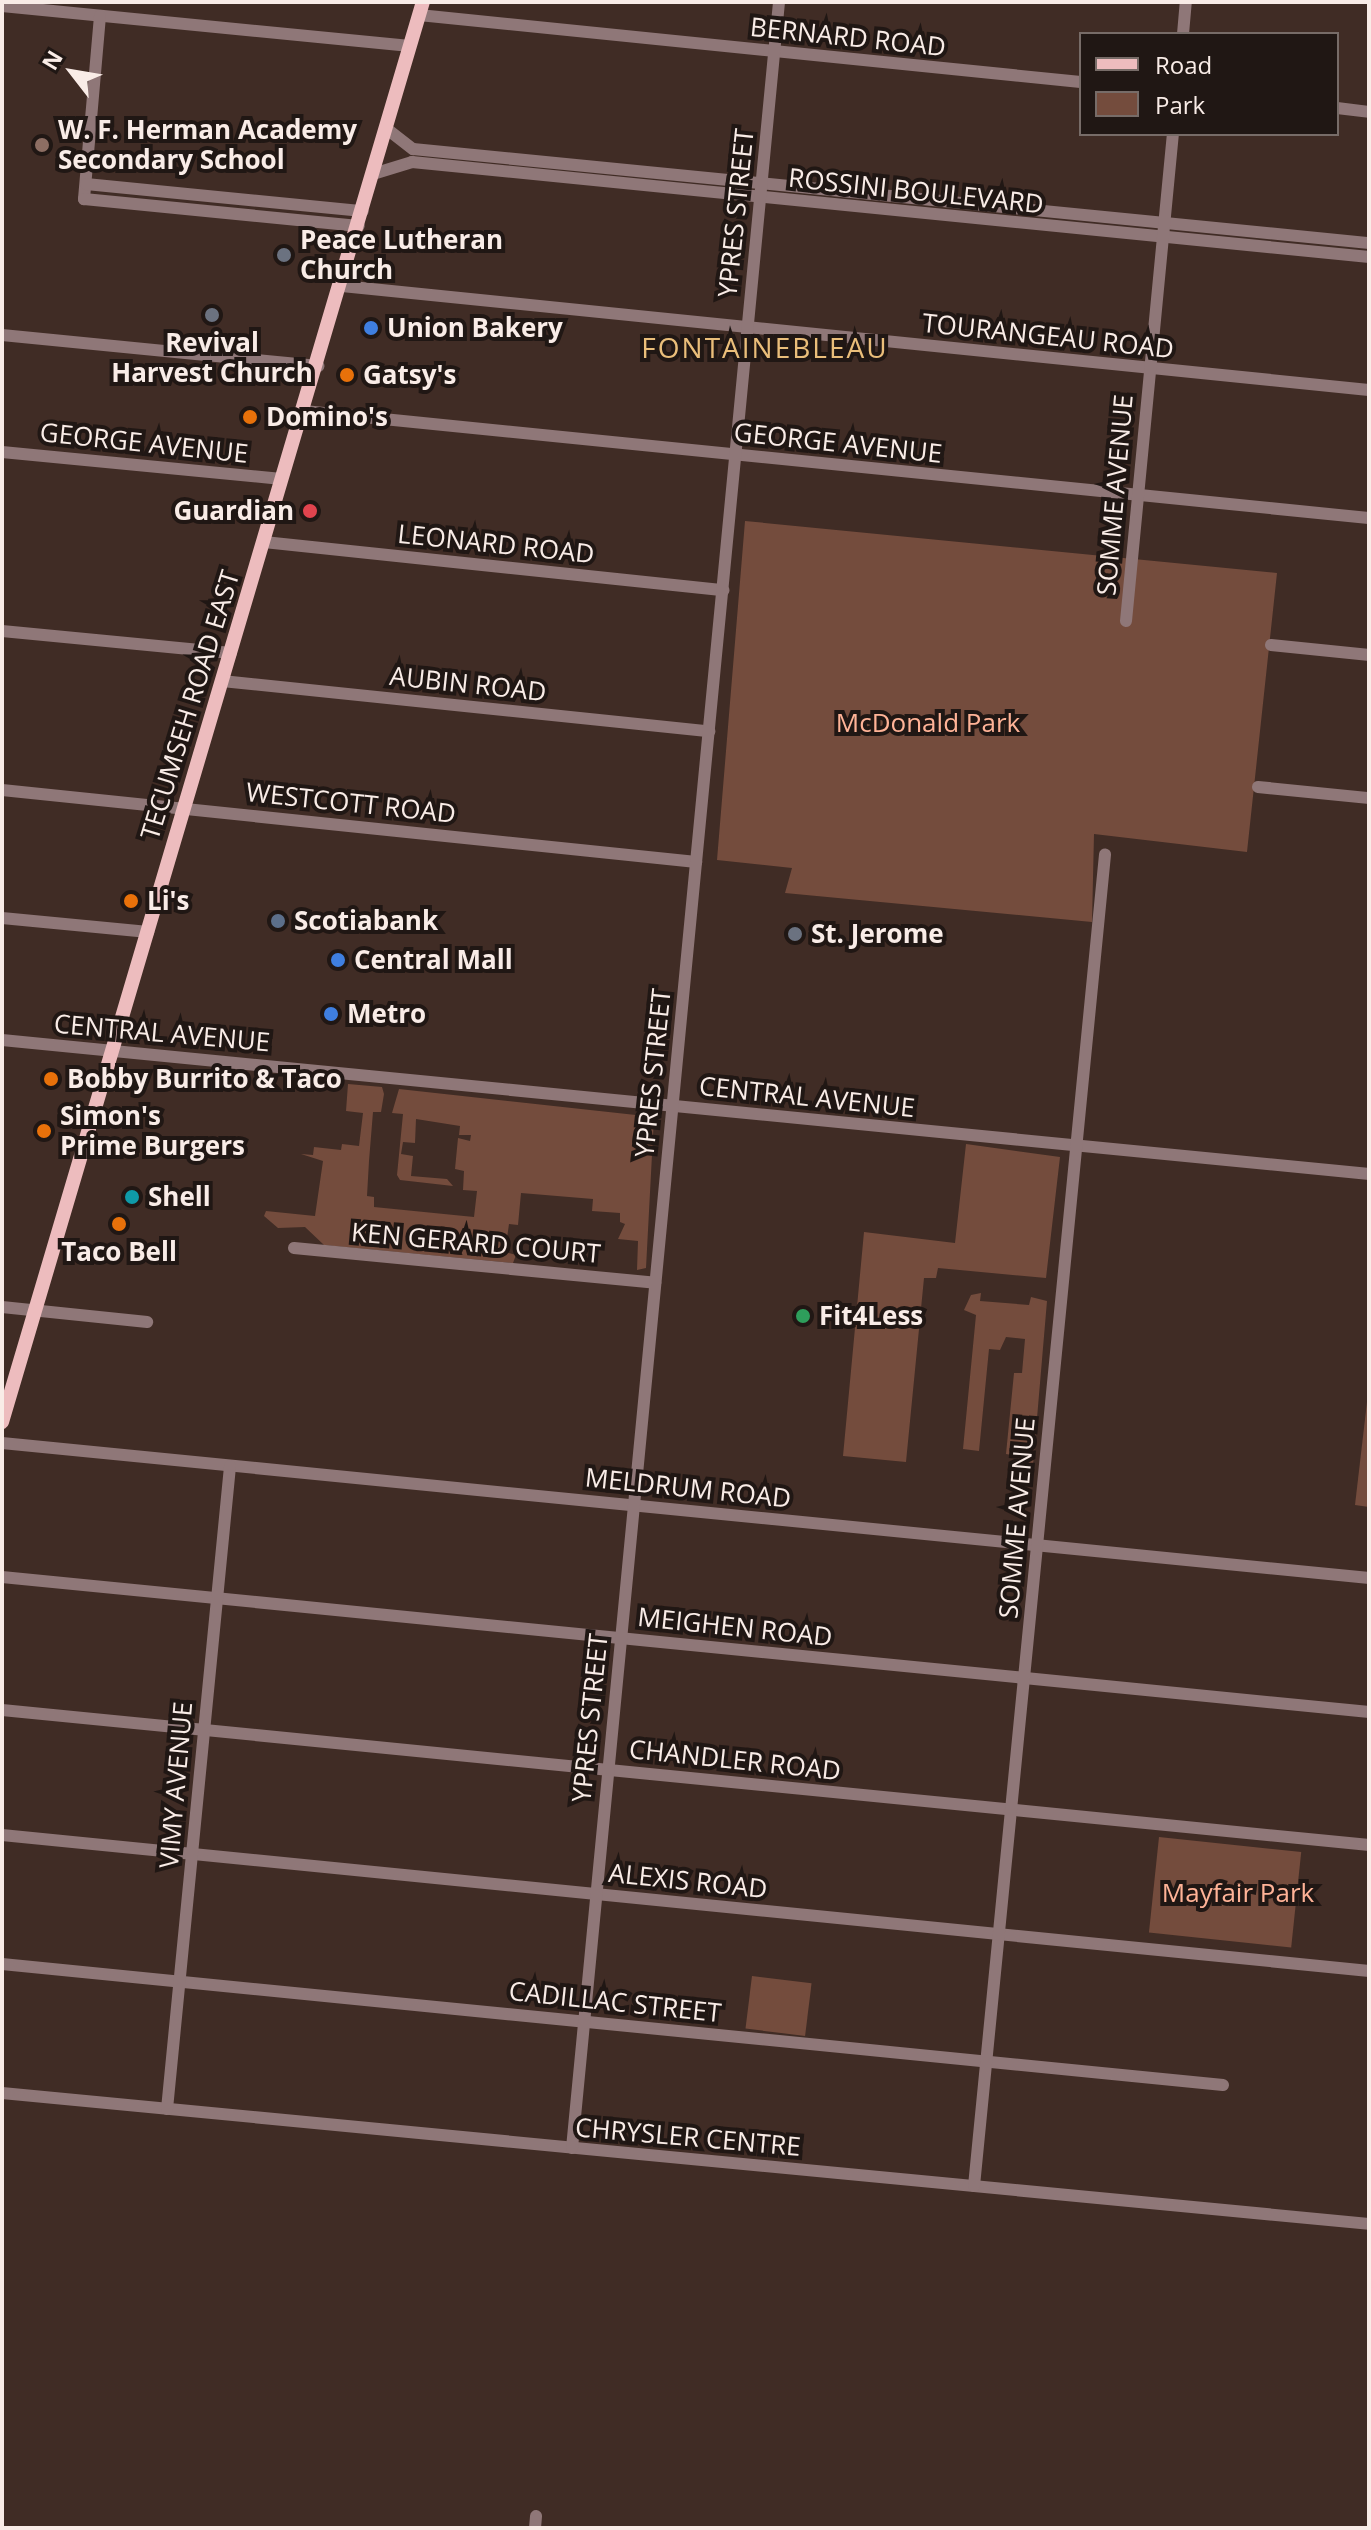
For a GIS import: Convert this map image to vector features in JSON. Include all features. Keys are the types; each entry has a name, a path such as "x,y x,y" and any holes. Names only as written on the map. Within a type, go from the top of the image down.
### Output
{"main road":[{"name":"TECUMSEH ROAD EAST","path":"2,1422 342,286 421,8"}],"street":[{"name":"YPRES STREET","path":"572,2148 779,2"},
{"path":"1183,32 1186,2"},
{"path":"2,6 410,46"},
{"name":"BERNARD ROAD","path":"421,8 774,51 1079,82"},
{"path":"100,16 84,199 359,226"},
{"path":"1339,108 1369,112"},
{"path":"387,129 412,156"},
{"name":"SOMME AVENUE","path":"1126,621 1173,136"},
{"name":"ROSSINI BOULEVARD","path":"412,156 760,197 1369,257"},
{"name":"ROSSINI BOULEVARD","path":"373,174 412,156 762,182 1369,243"},
{"path":"86,184 363,211"},
{"path":"276,202 276,218"},
{"name":"TOURANGEAU ROAD","path":"342,286 1369,390"},
{"path":"2,335 318,366"},
{"name":"GEORGE AVENUE","path":"304,411 1369,518"},
{"name":"GEORGE AVENUE","path":"2,452 282,479"},
{"name":"LEONARD ROAD","path":"264,542 723,590"},
{"path":"2,631 231,653"},
{"path":"1271,645 1369,655"},
{"name":"AUBIN ROAD","path":"222,681 709,731"},
{"path":"1258,787 1369,798"},
{"name":"WESTCOTT ROAD","path":"2,790 696,862"},
{"name":"SOMME AVENUE","path":"974,2186 1105,854"},
{"path":"2,918 148,932"},
{"name":"CENTRAL AVENUE","path":"2,1040 1369,1174"},
{"name":"KEN GERARD COURT","path":"294,1248 655,1283"},
{"path":"2,1307 147,1322"},
{"name":"MELDRUM ROAD","path":"2,1443 1369,1578"},
{"name":"VIMY AVENUE","path":"167,2109 230,1466"},
{"name":"MEIGHEN ROAD","path":"2,1577 1369,1712"},
{"name":"CHANDLER ROAD","path":"2,1710 1369,1845"},
{"name":"ALEXIS ROAD","path":"2,1835 1369,1971"},
{"name":"CADILLAC STREET","path":"2,1964 1223,2085"},
{"name":"CHRYSLER CENTRE","path":"2,2093 1369,2224"}],"green space":[{"name":"McDonald Park","path":"745,521 1277,573 1247,852 1094,834 1092,922 785,893 792,868 717,860"},
{"path":"348,1084 382,1087 384,1094 381,1112 373,1112 367,1196 374,1197 374,1207 474,1217 477,1191 463,1190 464,1171 455,1169 458,1138 470,1141 471,1135 459,1135 460,1126 416,1119 415,1143 403,1142 401,1154 413,1156 411,1176 447,1179 453,1186 400,1180 397,1175 403,1114 392,1113 399,1089 654,1117 646,1268 637,1270 638,1241 618,1239 625,1224 620,1222 620,1213 592,1211 593,1199 521,1193 518,1225 509,1224 505,1252 516,1255 513,1263 324,1245 305,1227 278,1228 264,1216 266,1211 315,1216 323,1161 301,1154 313,1155 314,1147 341,1150 342,1144 359,1146 363,1113 346,1111"},
{"path":"966,1144 1060,1157 1046,1278 938,1268 936,1278 924,1278 906,1462 843,1456 864,1232 955,1243"},
{"path":"981,1293 980,1301 1029,1305 1031,1297 1047,1301 1033,1465 1018,1465 1018,1456 1006,1454 1014,1373 1022,1373 1025,1339 1006,1337 1000,1350 989,1349 979,1451 963,1449 976,1315 964,1310 971,1295"},
{"path":"1369,1385 1369,1507 1355,1505"},
{"name":"Mayfair Park","path":"1159,1837 1301,1852 1291,1947 1149,1932"},
{"path":"752,1976 812,1983 805,2036 746,2029"}],"place":[{"name":"W. F. Herman Academy Secondary School","path":"42,145"},
{"name":"Peace Lutheran Church","path":"284,255"},
{"name":"Revival Harvest Church","path":"212,315"},
{"name":"Union Bakery","path":"371,328"},
{"name":"Gatsy's","path":"347,375"},
{"name":"Domino's","path":"250,417"},
{"name":"Guardian","path":"310,511"},
{"name":"Li's","path":"131,901"},
{"name":"Scotiabank","path":"278,921"},
{"name":"St. Jerome","path":"795,934"},
{"name":"Central Mall","path":"338,960"},
{"name":"Metro","path":"331,1014"},
{"name":"Bobby Burrito & Taco","path":"51,1079"},
{"name":"Simon's Prime Burgers","path":"44,1131"},
{"name":"Shell","path":"132,1197"},
{"name":"Taco Bell","path":"119,1224"},
{"name":"Fit4Less","path":"803,1316"}],"district":[{"name":"FONTAINEBLEAU","path":"765,347"}]}
